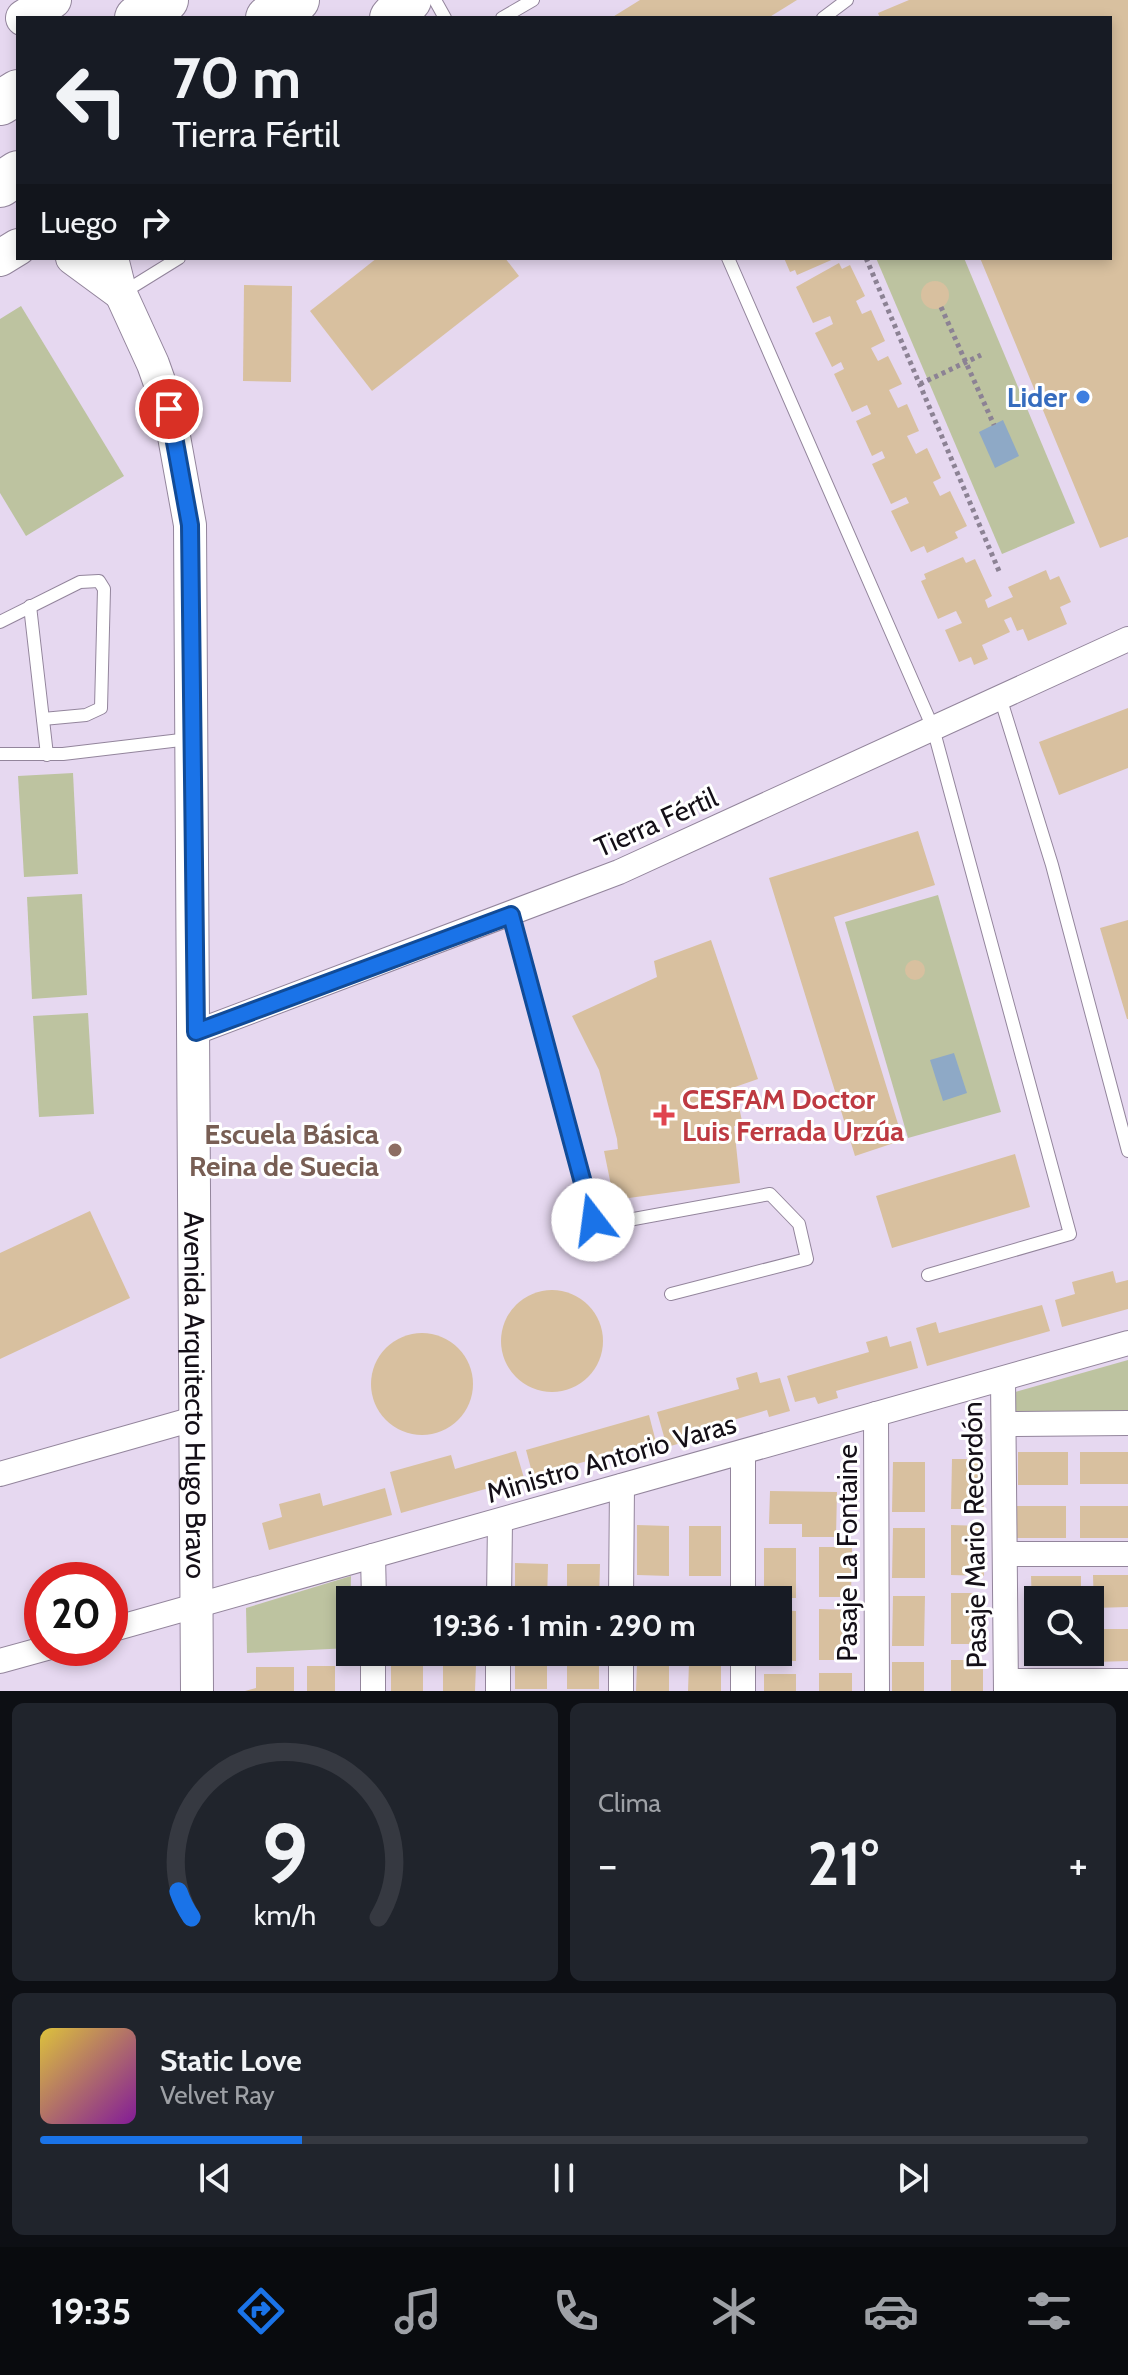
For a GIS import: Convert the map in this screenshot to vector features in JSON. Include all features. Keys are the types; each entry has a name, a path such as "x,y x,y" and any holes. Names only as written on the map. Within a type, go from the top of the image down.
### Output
{"highway":[{"path":"140,16 166,0"},
{"path":"271,16 297,0"},
{"path":"394,16 409,0"}],"main road":[{"path":"27,16 53,0"},
{"path":"405,16 435,0"}],"street":[{"path":"75,260 121,294"},
{"name":"Avenida Arquitecto Hugo Bravo","path":"112,260 121,294 169,409 190,525 196,1032 197,1691"},
{"name":"Tierra Fértil","path":"196,1032 511,915 701,836 1128,639"},
{"name":"Ministro Antorio Varas","path":"128,1625 1128,1343"},
{"name":"Pasaje Mario Recordón","path":"1003,1379 1006,1686"},
{"name":"Pasaje La Fontaine","path":"876,1414 877,1691"},
{"path":"0,1474 197,1418"},
{"path":"1004,1424 1128,1423"},
{"path":"743,1452 743,1586"},
{"path":"621,1586 622,1486"},
{"path":"499,1586 500,1521"},
{"path":"1005,1554 1128,1554"},
{"path":"373,1556 374,1586"},
{"path":"0,1661 24,1654"},
{"path":"373,1666 373,1691"},
{"path":"498,1666 498,1691"},
{"path":"621,1666 621,1691"},
{"path":"743,1666 743,1691"},
{"path":"1006,1686 1128,1681"}],"lane":[{"path":"505,16 533,0"},
{"path":"826,16 847,0"},
{"path":"121,294 176,260"},
{"path":"729,260 933,728 1070,1234 928,1275"},
{"path":"0,622 80,582 99,581 104,589 101,708 86,715 43,719"},
{"path":"30,606 47,755"},
{"path":"1000,697 1052,865 1128,1151"},
{"path":"0,754 47,755 193,739"},
{"path":"511,915 593,1220 612,1223 770,1194 799,1224 807,1259 671,1294"}],"path":[{"path":"867,260 999,571"},
{"path":"941,307 994,425"},
{"path":"920,384 981,355"}],"green space":[{"path":"877,260 965,260 1075,523 1002,554"},
{"path":"21,306 124,476 26,536 0,493 0,319"},
{"path":"73,773 78,874 24,877 18,776"},
{"path":"82,894 87,995 32,999 27,897"},
{"path":"938,895 1001,1112 908,1138 845,922"},
{"path":"88,1013 94,1114 39,1117 33,1016"},
{"path":"1128,1360 1128,1416 1010,1418 1015,1392"},
{"path":"351,1576 351,1586 336,1586 336,1649 247,1653 246,1608"}],"water":[{"path":"1003,420 1019,456 995,468 979,432"},
{"path":"954,1053 967,1093 943,1101 930,1060"}],"building":[{"path":"640,0 797,0 771,16 614,16"},
{"name":"Lider","path":"909,0 1128,0 1128,537 1100,548 981,260 1112,260 1112,16 879,16 878,13"},
{"path":"374,260 507,260 519,276 372,391 310,311"},
{"path":"785,260 831,260 797,275 795,270 790,272"},
{"path":"839,263 842,269 850,265 865,296 856,301 862,314 871,310 885,341 871,348 878,361 888,356 902,384 889,390 898,408 907,404 919,431 907,436 916,454 927,448 941,478 933,482 940,496 950,491 967,526 955,532 958,538 927,553 924,546 911,552 891,511 909,503 906,497 891,504 872,464 885,458 882,451 872,456 856,421 871,414 867,405 852,412 834,374 844,369 841,362 832,367 815,333 833,324 830,316 813,323 796,287"},
{"path":"935,281 945,285 949,295 945,305 935,309 925,305 921,295 925,285"},
{"path":"244,285 292,286 291,382 243,381"},
{"path":"963,557 966,563 975,559 992,596 985,600 988,608 1013,597 1008,587 1046,570 1050,580 1059,576 1071,602 1060,607 1067,624 1028,641 1023,629 1017,631 1011,617 1004,620 1010,632 982,645 988,659 974,665 971,657 959,662 945,630 962,623 956,611 938,619 921,581 926,579 924,574"},
{"path":"1128,708 1128,768 1059,795 1039,742"},
{"path":"918,831 935,885 834,917 903,1140 855,1156 769,878"},
{"path":"1128,920 1128,1019 1127,1019 1100,928"},
{"path":"711,940 758,1079 735,1087 743,1126 734,1126 740,1183 614,1200 604,1151 618,1149 617,1139 599,1070 572,1016 657,977 654,961"},
{"path":"915,960 922,963 925,970 922,977 915,980 908,977 905,970 908,963"},
{"path":"1015,1154 1030,1207 892,1248 876,1196"},
{"path":"90,1211 130,1298 0,1359 0,1253"},
{"path":"1113,1271 1116,1283 1128,1280 1128,1309 1062,1327 1055,1300 1075,1294 1072,1282"},
{"path":"552,1290 581,1298 595,1312 603,1341 595,1370 581,1384 552,1392 523,1384 509,1370 501,1341 509,1312 523,1298"},
{"path":"1042,1305 1050,1331 927,1366 916,1328 936,1322 939,1333"},
{"path":"422,1333 442,1336 465,1355 470,1364 473,1384 470,1404 451,1427 442,1432 422,1435 402,1432 379,1413 374,1404 371,1384 374,1364 393,1341 402,1336"},
{"path":"887,1336 890,1347 911,1341 918,1368 836,1391 838,1398 818,1404 815,1397 795,1402 787,1376 869,1352 866,1342"},
{"path":"757,1372 760,1383 780,1378 790,1411 769,1417 767,1410 685,1434 688,1441 667,1447 657,1412 739,1389 736,1378"},
{"path":"649,1415 656,1442 533,1476 526,1450"},
{"path":"516,1451 524,1478 401,1513 390,1472 451,1455 455,1469"},
{"path":"1018,1452 1068,1452 1068,1485 1018,1485"},
{"path":"1080,1452 1128,1452 1128,1484 1080,1484"},
{"path":"952,1459 984,1459 984,1509 951,1509"},
{"path":"893,1462 925,1462 925,1512 892,1512"},
{"path":"385,1488 392,1515 269,1550 262,1523 282,1517 279,1504 320,1493 323,1506"},
{"path":"770,1491 837,1492 836,1537 802,1537 802,1524 769,1524"},
{"path":"1016,1506 1066,1506 1066,1538 1016,1538"},
{"path":"1080,1506 1128,1506 1128,1538 1080,1538"},
{"path":"637,1525 669,1526 669,1576 637,1575"},
{"path":"951,1525 984,1526 984,1576 951,1575"},
{"path":"689,1526 721,1526 721,1576 689,1576"},
{"path":"893,1528 925,1528 925,1578 892,1578"},
{"path":"819,1547 852,1547 851,1597 819,1597"},
{"path":"764,1548 796,1548 796,1598 792,1598 792,1586 764,1586"},
{"path":"515,1563 548,1564 547,1586 515,1586"},
{"path":"567,1564 600,1564 599,1586 567,1586"},
{"path":"1093,1575 1128,1575 1128,1607 1104,1608 1104,1586 1093,1586"},
{"path":"1031,1576 1081,1576 1081,1586 1031,1586"},
{"path":"951,1593 984,1593 983,1644 951,1644"},
{"path":"893,1596 925,1596 924,1646 892,1646"},
{"path":"819,1609 851,1610 851,1660 819,1660"},
{"path":"792,1611 796,1611 796,1661 792,1661"},
{"path":"1104,1629 1128,1629 1128,1661 1104,1662"},
{"path":"951,1660 983,1660 983,1691 951,1691"},
{"path":"892,1662 924,1662 924,1691 892,1691"},
{"path":"307,1666 335,1666 335,1691 307,1691"},
{"path":"391,1666 423,1666 423,1691 391,1691"},
{"path":"443,1666 476,1666 475,1691 443,1691"},
{"path":"515,1666 547,1666 547,1689 515,1689"},
{"path":"567,1666 599,1666 599,1689 567,1689"},
{"path":"637,1666 669,1666 669,1691 636,1691"},
{"path":"689,1666 721,1666 721,1691 688,1691"},
{"path":"256,1667 294,1667 294,1691 245,1691 256,1688"},
{"path":"819,1673 852,1673 852,1691 819,1691"},
{"path":"764,1674 796,1674 796,1691 764,1691"}],"place":[{"name":"Lider","path":"1083,397"},
{"name":"CESFAM Doctor Luis Ferrada Urzúa","path":"664,1115"},
{"name":"Escuela Básica Reina de Suecia","path":"395,1150"}],"route":[{"path":"169,409 190,525 196,1032 511,915 593,1220"}]}
